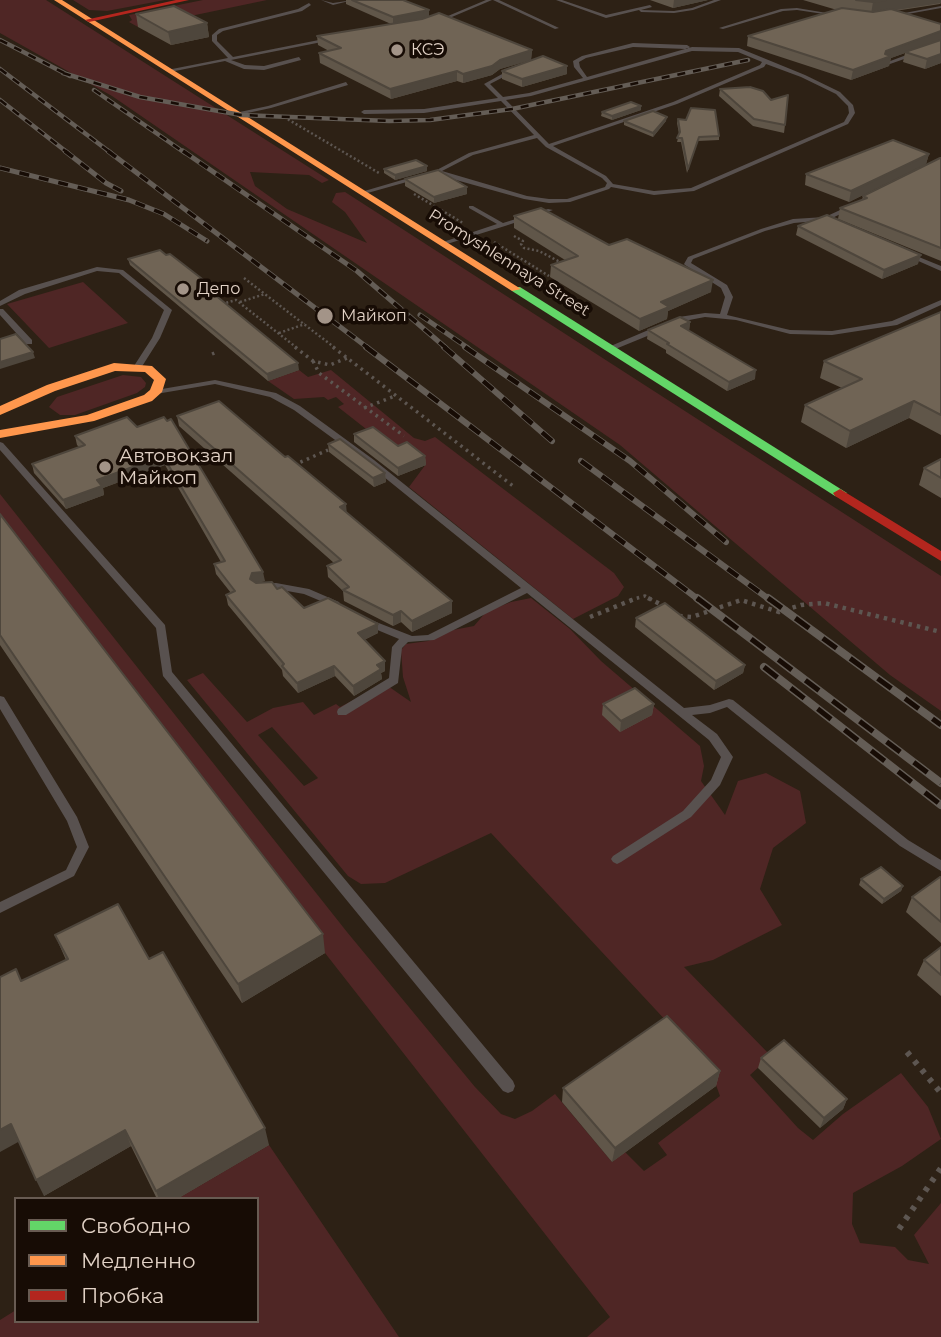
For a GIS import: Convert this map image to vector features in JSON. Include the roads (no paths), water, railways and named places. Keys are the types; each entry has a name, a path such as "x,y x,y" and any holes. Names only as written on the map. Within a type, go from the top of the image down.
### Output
{"main road":[{"name":"Promyshlennaya Street","path":"57,0 941,557"},
{"path":"89,20 186,0"},
{"path":"0,411 114,367 138,366 148,369 160,379 156,392 136,402 71,422 0,434"},
{"path":"41,394 33,407 36,414 52,422 71,422"}],"lane":[{"path":"323,0 333,4 351,0"},
{"path":"430,22 493,0 557,28"},
{"path":"558,0 606,17 650,6"},
{"path":"632,10 674,12 694,9 719,0"},
{"path":"783,0 792,9"},
{"path":"299,59 251,68 229,59 214,36 221,30 300,10 309,4"},
{"path":"886,17 941,7"},
{"path":"721,28 792,9 849,16"},
{"path":"170,70 337,38"},
{"path":"888,63 941,44"},
{"path":"438,172 526,198 555,201 579,199 608,185 654,193 692,190 846,123 852,113 851,106 838,93 765,62 761,57 739,50 633,45 600,52 576,61 576,67 586,79"},
{"path":"364,112 424,111 500,100 673,54 708,48"},
{"path":"548,146 675,103 762,66 765,62"},
{"path":"524,66 503,73 487,85 548,146 604,177 610,183 608,185"},
{"path":"238,113 346,84"},
{"path":"364,192 438,172 471,154 536,136"},
{"path":"555,201 547,215 557,221"},
{"path":"723,317 729,297 724,287 687,264 690,258 793,221 827,219 861,201"},
{"path":"471,207 500,226"},
{"path":"445,243 550,210"},
{"path":"827,219 836,223"},
{"path":"904,253 941,269"},
{"path":"0,304 22,292 97,270 121,271 168,310 156,338 138,366"},
{"path":"610,348 682,319 705,315 790,332 832,333 894,323 941,302"},
{"path":"0,312 29,342"},
{"path":"156,392 215,382 273,395 344,442 713,737 727,757 716,782 687,814 617,859"},
{"path":"0,444 161,627 167,673 508,1086"},
{"path":"258,587 276,586 306,591 350,612"},
{"path":"360,618 406,638 430,638 528,588"},
{"path":"342,712 394,680 397,648 406,638"},
{"path":"0,700 73,820 83,847 70,873 0,908"},
{"path":"681,712 710,709 729,703 904,843 941,866"}],"railway":[{"path":"0,40 66,74"},
{"path":"66,74 140,97 241,115 389,121 430,120 512,109 748,60"},
{"path":"0,69 111,153"},
{"path":"66,74 70,76"},
{"path":"94,90 185,153"},
{"path":"0,100 68,153"},
{"path":"65,151 106,183 121,191"},
{"path":"108,151 368,348"},
{"path":"183,151 357,271 446,348"},
{"path":"0,168 129,200 164,214 207,241"},
{"path":"420,315 468,348"},
{"path":"366,347 699,600"},
{"path":"444,347 552,441"},
{"path":"465,347 630,461 726,542"},
{"path":"581,461 770,600"},
{"path":"697,598 941,783"},
{"path":"768,598 941,725"},
{"path":"764,667 941,805"}],"place":[{"name":"КСЭ","path":"397,50"},
{"name":"Депо","path":"183,289"},
{"name":"Майкоп","path":"325,316"},
{"name":"Автовокзал Майкоп","path":"105,467"}]}
